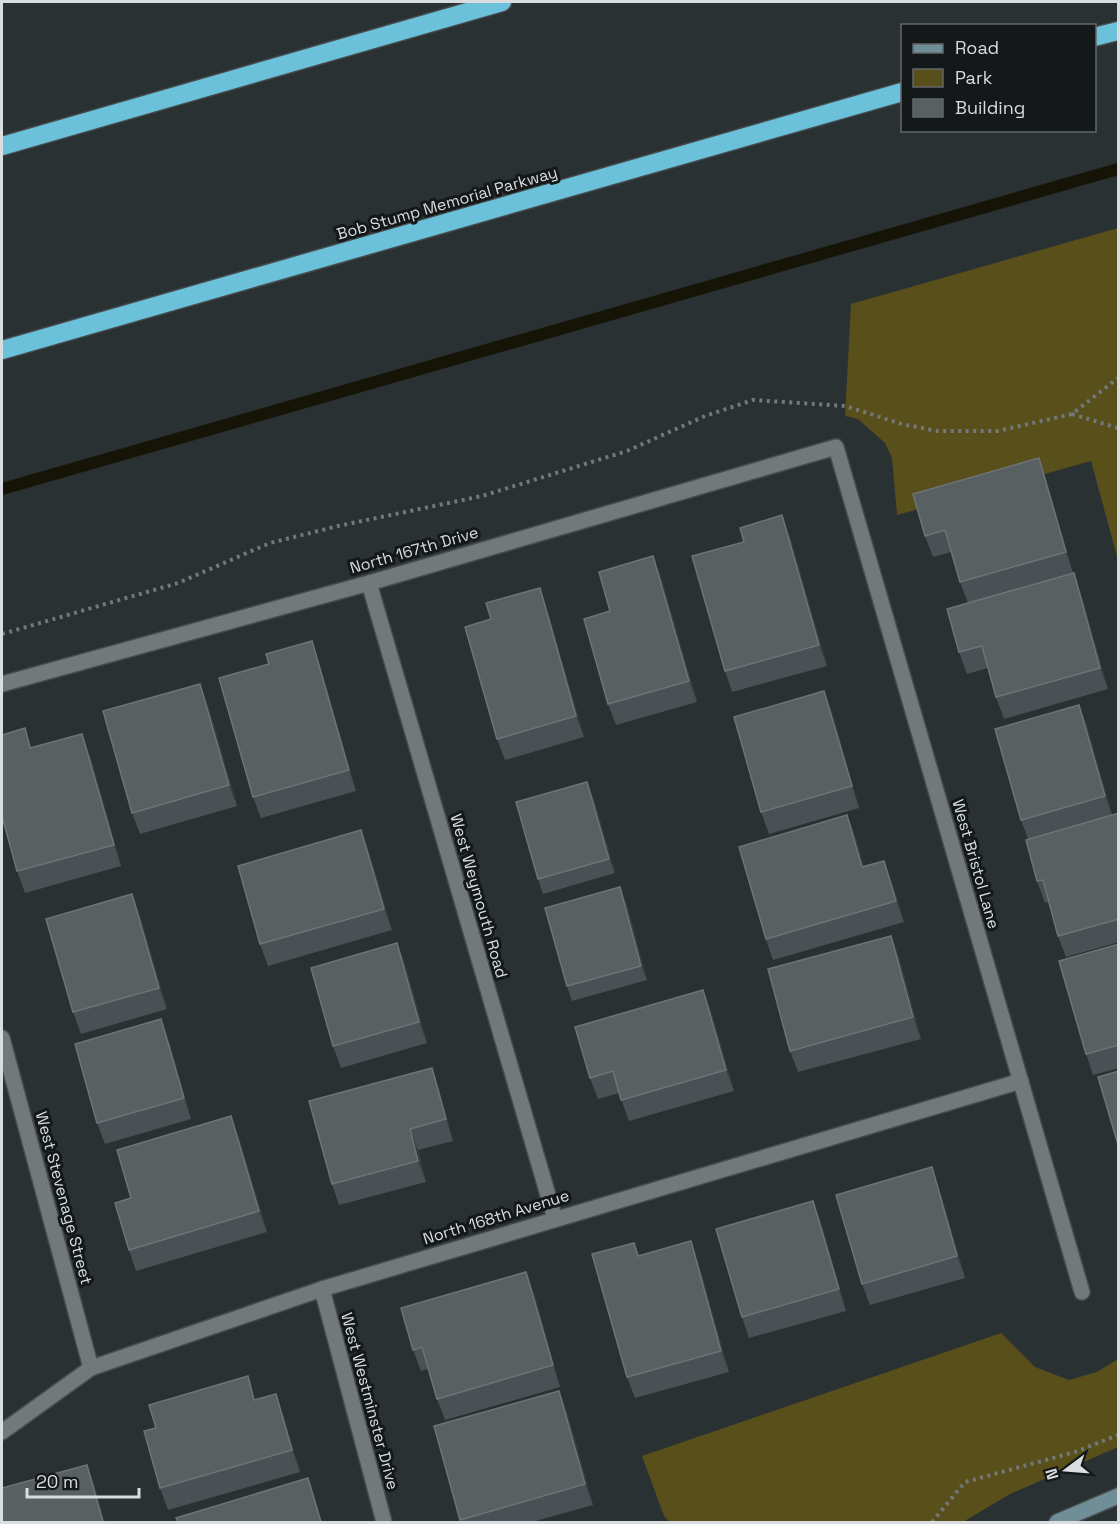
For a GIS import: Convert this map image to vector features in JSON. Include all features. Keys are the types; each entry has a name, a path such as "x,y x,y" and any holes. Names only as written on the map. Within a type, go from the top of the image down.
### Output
{"highway":[{"path":"2,146 502,2"},
{"path":"1096,38 1119,31"},
{"name":"Bob Stump Memorial Parkway","path":"2,350 901,94"}],"street":[{"name":"North 167th Drive","path":"2,684 369,583 836,447"},
{"name":"West Bristol Lane","path":"836,447 1082,1292"},
{"name":"West Weymouth Road","path":"369,583 555,1219"},
{"name":"West Stevenage Street","path":"2,1038 91,1368"},
{"name":"North 168th Avenue","path":"2,1432 91,1368 321,1289 1021,1081"},
{"name":"West Westminster Drive","path":"321,1289 384,1522"},
{"path":"1057,1522 1119,1496"}],"path":[{"path":"2,634 178,583 270,543 338,526 482,496 627,451 705,416 753,400 845,406 902,424 937,431 998,431 1072,414 1119,378"},
{"path":"1072,414 1119,428"},
{"path":"932,1522 965,1482 1075,1452 1119,1435"}],"green space":[{"path":"1118,228 1118,560 1091,461 897,515 892,458 885,443 858,419 845,416 851,304"},
{"path":"1001,1333 1035,1367 1069,1380 1097,1372 1118,1359 1118,1447 1010,1494 963,1522 670,1522 664,1516 642,1456"}],"building":[{"path":"1039,458 1066,552 960,582 945,530 925,536 913,494"},
{"path":"782,515 819,645 725,671 692,556 744,542 740,528"},
{"path":"653,556 689,681 608,704 584,619 610,611 599,572"},
{"path":"1074,573 1100,668 996,697 982,646 959,652 947,609"},
{"path":"540,588 576,716 497,739 465,627 491,619 486,603"},
{"path":"312,641 349,770 253,797 219,678 269,664 266,654"},
{"path":"200,684 229,785 132,813 103,711"},
{"path":"824,691 852,786 761,812 734,717"},
{"path":"1079,705 1105,796 1021,820 995,729"},
{"path":"25,728 30,748 82,734 114,845 17,871 2,816 2,735"},
{"path":"587,782 609,859 538,879 516,802"},
{"path":"1119,813 1119,919 1058,936 1043,880 1037,881 1026,840"},
{"path":"847,815 862,867 884,861 896,901 766,939 739,847"},
{"path":"361,830 384,909 260,944 238,866"},
{"path":"620,887 641,966 567,986 545,908"},
{"path":"132,894 159,988 73,1012 46,919"},
{"path":"891,936 913,1017 790,1051 768,969"},
{"path":"397,943 419,1022 333,1046 311,968"},
{"path":"1119,944 1119,1045 1086,1054 1059,961"},
{"path":"703,990 726,1070 621,1100 613,1071 590,1078 575,1027"},
{"path":"161,1019 184,1098 97,1123 75,1044"},
{"path":"432,1068 446,1119 410,1129 418,1161 332,1184 309,1101"},
{"path":"1119,1071 1119,1148 1098,1077"},
{"path":"231,1116 259,1211 129,1250 115,1203 131,1198 117,1150"},
{"path":"932,1167 957,1256 862,1284 836,1195"},
{"path":"813,1201 839,1289 742,1317 716,1229"},
{"path":"691,1241 721,1351 627,1377 592,1254 634,1243 638,1256"},
{"path":"526,1272 553,1365 437,1399 422,1347 413,1350 401,1308"},
{"path":"248,1376 254,1400 276,1394 292,1450 160,1488 144,1431 156,1428 149,1405"},
{"path":"559,1391 585,1484 460,1520 434,1426"},
{"path":"87,1465 103,1522 2,1522 2,1488"},
{"path":"308,1478 321,1522 178,1522 176,1518"}],"waterway":[{"path":"2,489 1118,169"}]}
